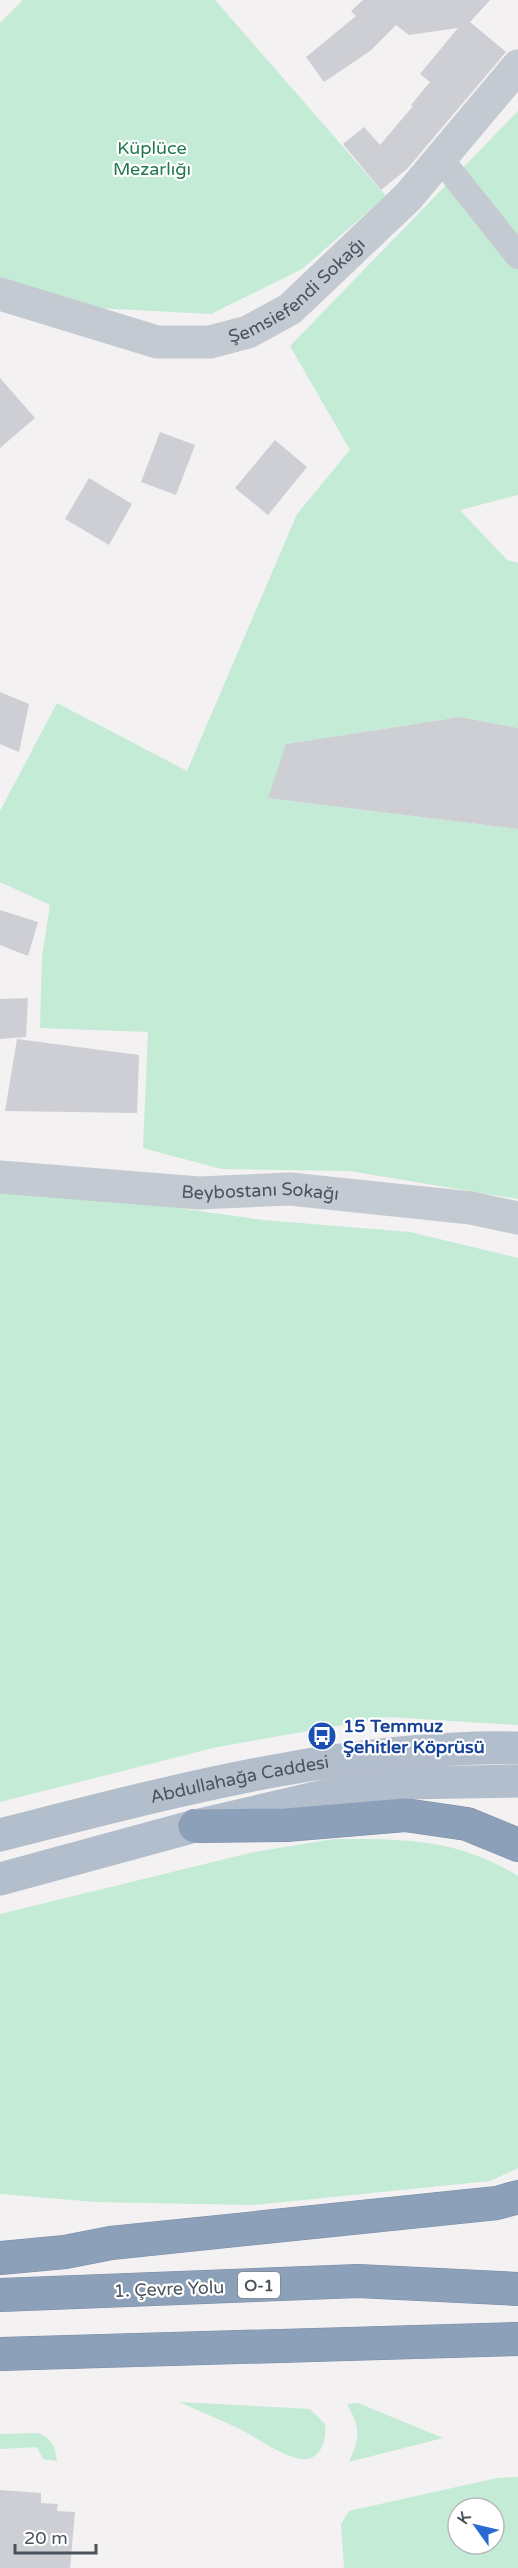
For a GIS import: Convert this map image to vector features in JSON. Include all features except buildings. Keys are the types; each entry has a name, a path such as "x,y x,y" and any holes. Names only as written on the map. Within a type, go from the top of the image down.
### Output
{"highway":[{"path":"195,1826 286,1825 405,1815 467,1824 518,1845"},
{"path":"0,2258 65,2252 111,2243 497,2203 518,2197"},
{"name":"1. Çevre Yolu","path":"0,2295 358,2281 518,2289"},
{"path":"0,2354 518,2339"}],"main road":[{"name":"Abdullahağa Caddesi","path":"0,1835 198,1785 308,1766 458,1747 518,1748"},
{"name":"Abdullahağa Caddesi","path":"0,1879 195,1826 337,1793 400,1782 518,1781"}],"street":[{"name":"Şemsiefendi Sokağı","path":"0,294 157,342 210,342 248,332 290,309 408,197 518,66"},
{"path":"440,158 518,256"},
{"name":"Beybostanı Sokağı","path":"0,1177 199,1193 291,1189 471,1208 518,1218"}],"green space":[{"name":"Küplüce Mezarlığı","path":"23,0 215,0 386,196 302,269 211,314 77,307 0,284 0,23"},
{"path":"518,111 518,495 460,510 507,560 518,563 518,728 460,717 287,744 269,798 518,829 518,1199 349,1171 221,1169 143,1148 148,1032 40,1028 42,956 50,905 0,882 0,811 57,703 187,771 297,514 350,450 290,346"},
{"path":"0,1183 263,1220 410,1232 518,1258 518,1725 388,1717 217,1747 0,1802"},
{"path":"334,1839 383,1839 429,1843 473,1854 518,1876 518,2168 490,2181 253,2205 96,2202 0,2194 0,1914 254,1852"},
{"path":"179,2402 310,2409 325,2424 324,2441 316,2455 311,2458 289,2456 238,2428"},
{"path":"358,2403 443,2438 349,2462 357,2439 357,2426 347,2404"},
{"path":"37,2433 52,2443 57,2461 43,2459 37,2447 0,2449 0,2434"},
{"path":"518,2477 518,2568 344,2568 341,2524 349,2511 497,2478"}],"place":[{"name":"15 Temmuz Şehitler Köprüsü","path":"322,1736"}]}
